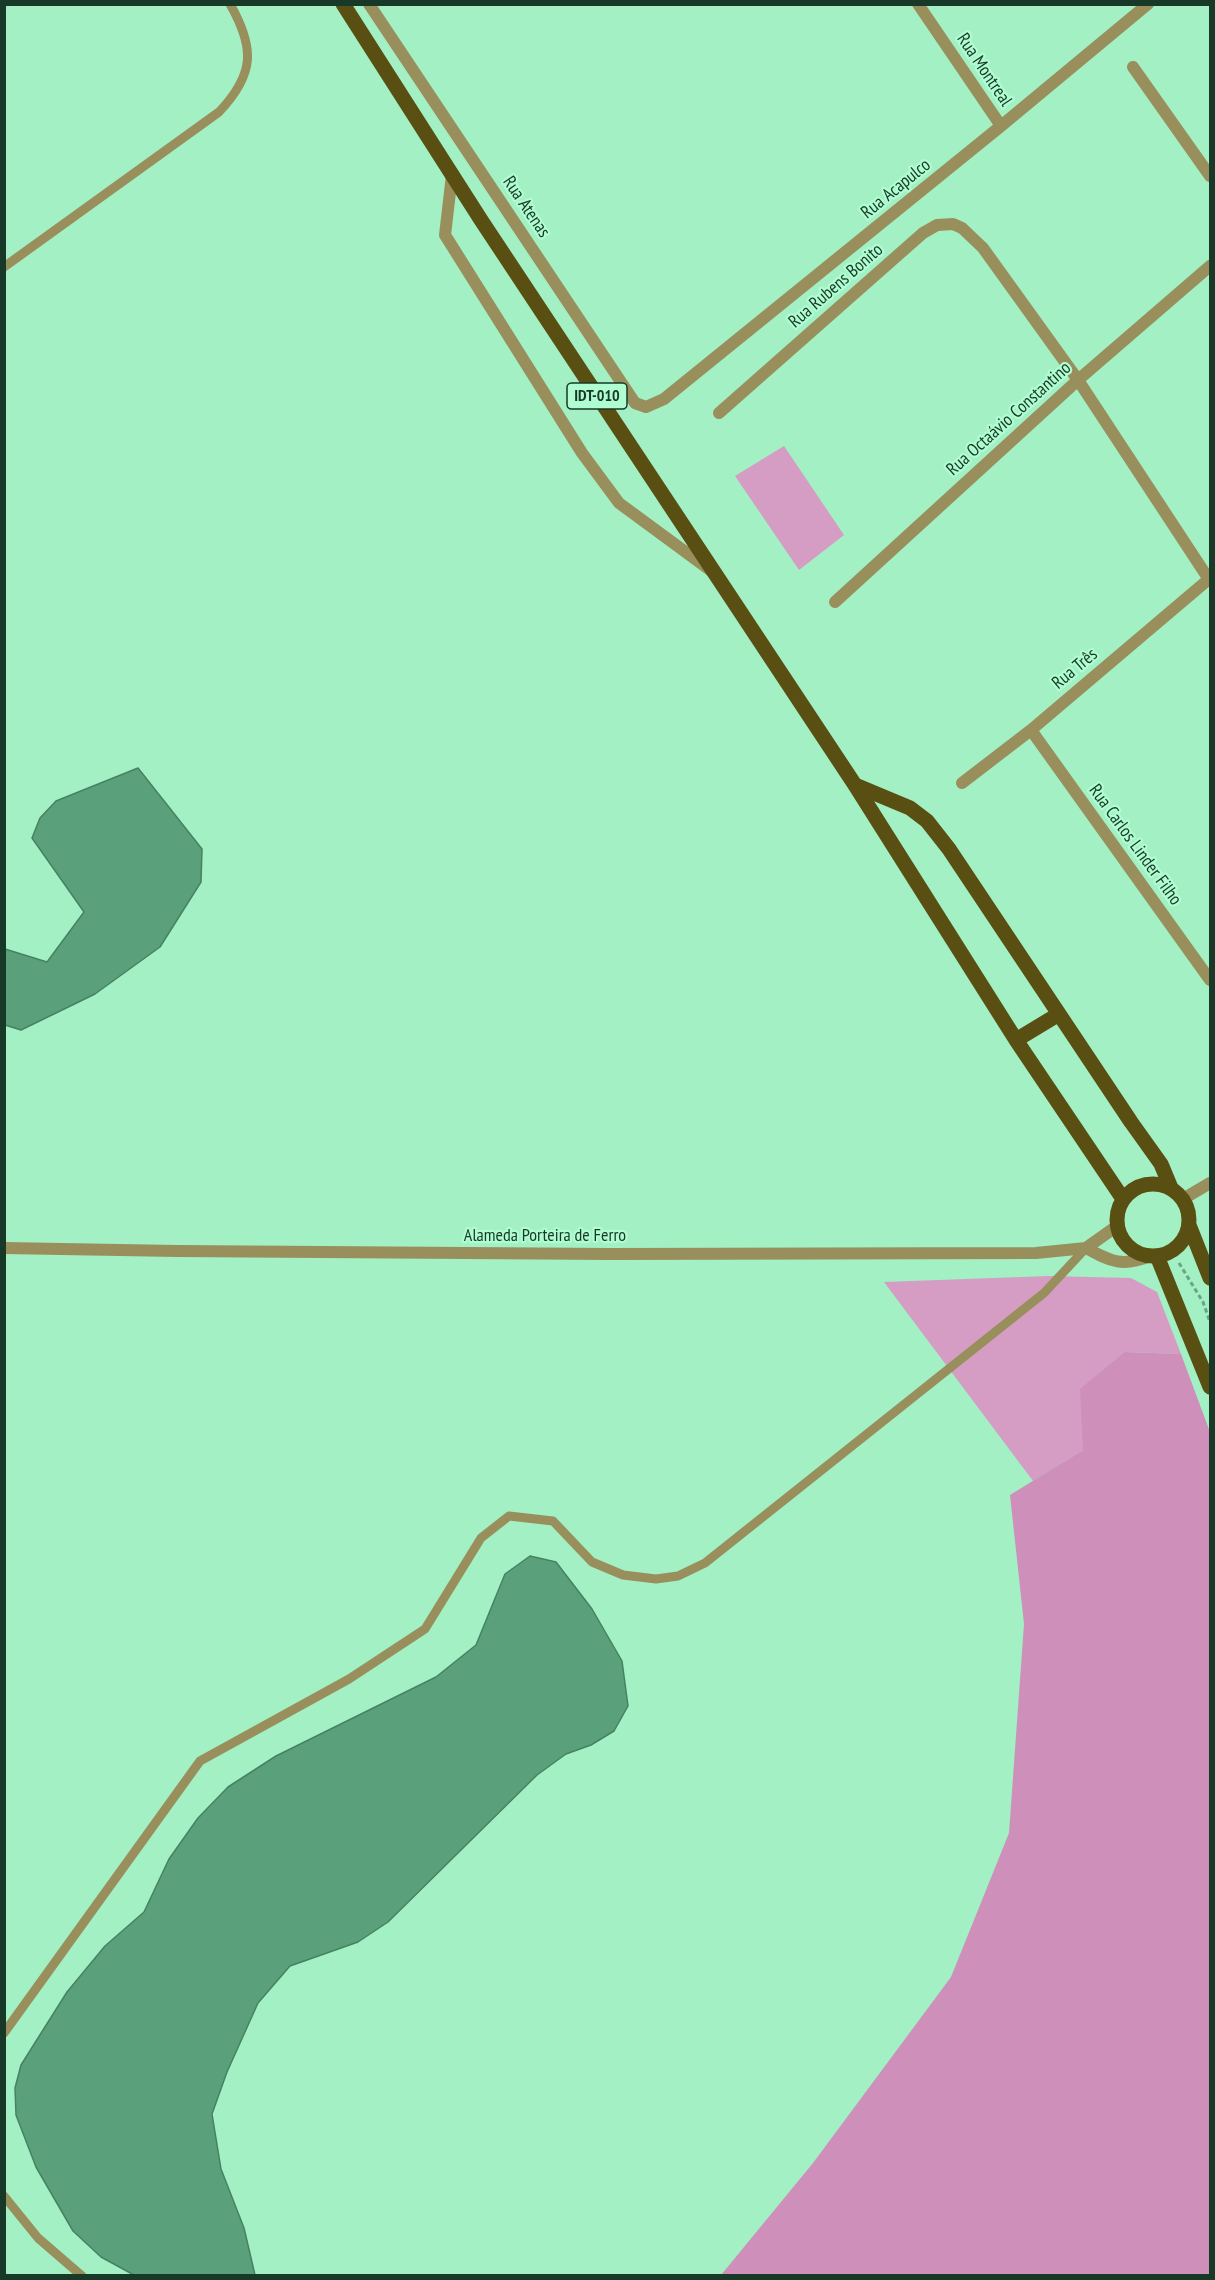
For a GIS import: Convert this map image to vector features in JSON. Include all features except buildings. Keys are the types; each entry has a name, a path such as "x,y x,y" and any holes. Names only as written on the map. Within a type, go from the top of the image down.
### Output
{"main road":[{"name":"IDT-010","path":"343,4 452,175 855,785"},
{"path":"855,785 910,808 927,821 949,849 1161,1164 1171,1188 1183,1200 1189,1216 1189,1225 1184,1240 1172,1251 1154,1256 1131,1249 1118,1226 1117,1216 1123,1199 1137,1187 1145,1184 1171,1188"},
{"path":"855,785 1016,1040 1123,1199"},
{"path":"1016,1040 1059,1014"},
{"path":"1189,1225 1210,1278"},
{"path":"1154,1256 1210,1387"}],"street":[{"name":"Rua Atenas","path":"369,4 635,403 646,407 664,399"},
{"name":"Rua Montreal","path":"918,4 1001,126"},
{"name":"Rua Acapulco","path":"664,399 1148,4"},
{"path":"1133,67 1210,176"},
{"path":"452,175 445,235 582,453 620,503 714,573"},
{"name":"Rua Rubens Bonito","path":"719,413 922,233 938,225 953,224 963,228 983,248 1078,380"},
{"name":"Rua Octaávio Constantino","path":"835,602 1078,380 1210,266"},
{"path":"1078,380 1210,580"},
{"name":"Rua Três","path":"963,783 1031,730 1210,580"},
{"name":"Rua Carlos Linder Filho","path":"1031,730 1210,980"},
{"path":"1183,1200 1210,1183"},
{"name":"Alameda Porteira de Ferro","path":"4,1248 610,1254 1036,1253 1086,1248 1118,1226"},
{"path":"1086,1248 1118,1263 1154,1256"}],"lane":[{"path":"4,267 219,112 232,98 244,79 248,59 245,34 230,4"},
{"path":"4,2034 200,1761 349,1679 425,1629 481,1538 508,1516 553,1521 592,1562 623,1575 656,1579 678,1576 705,1563 1044,1293 1086,1248"},
{"path":"4,2196 38,2238 82,2276"}],"path":[{"path":"1172,1251 1203,1302 1210,1322"}],"shaded area":[{"path":"784,446 844,535 799,570 735,476"},
{"path":"138,768 202,849 201,882 160,947 95,994 21,1030 5,1025 5,949 47,962 84,912 32,838 40,818 56,801"},
{"path":"1049,1276 1131,1278 1157,1292 1181,1354 1125,1352 1083,1450 1033,1481 884,1282"},
{"path":"1125,1352 1181,1354 1210,1432 1210,2275 721,2275 813,2163 951,1977 1009,1833 1024,1624 1010,1495 1083,1450 1080,1389"},
{"path":"530,1556 556,1562 592,1609 622,1661 628,1706 614,1731 591,1745 566,1754 537,1775 388,1922 358,1942 290,1966 258,2003 227,2072 212,2114 221,2169 244,2228 255,2275 134,2275 101,2257 73,2231 36,2167 16,2115 15,2088 21,2065 67,1992 105,1946 144,1912 169,1859 198,1818 228,1787 276,1756 436,1677 476,1645 505,1574"}]}
